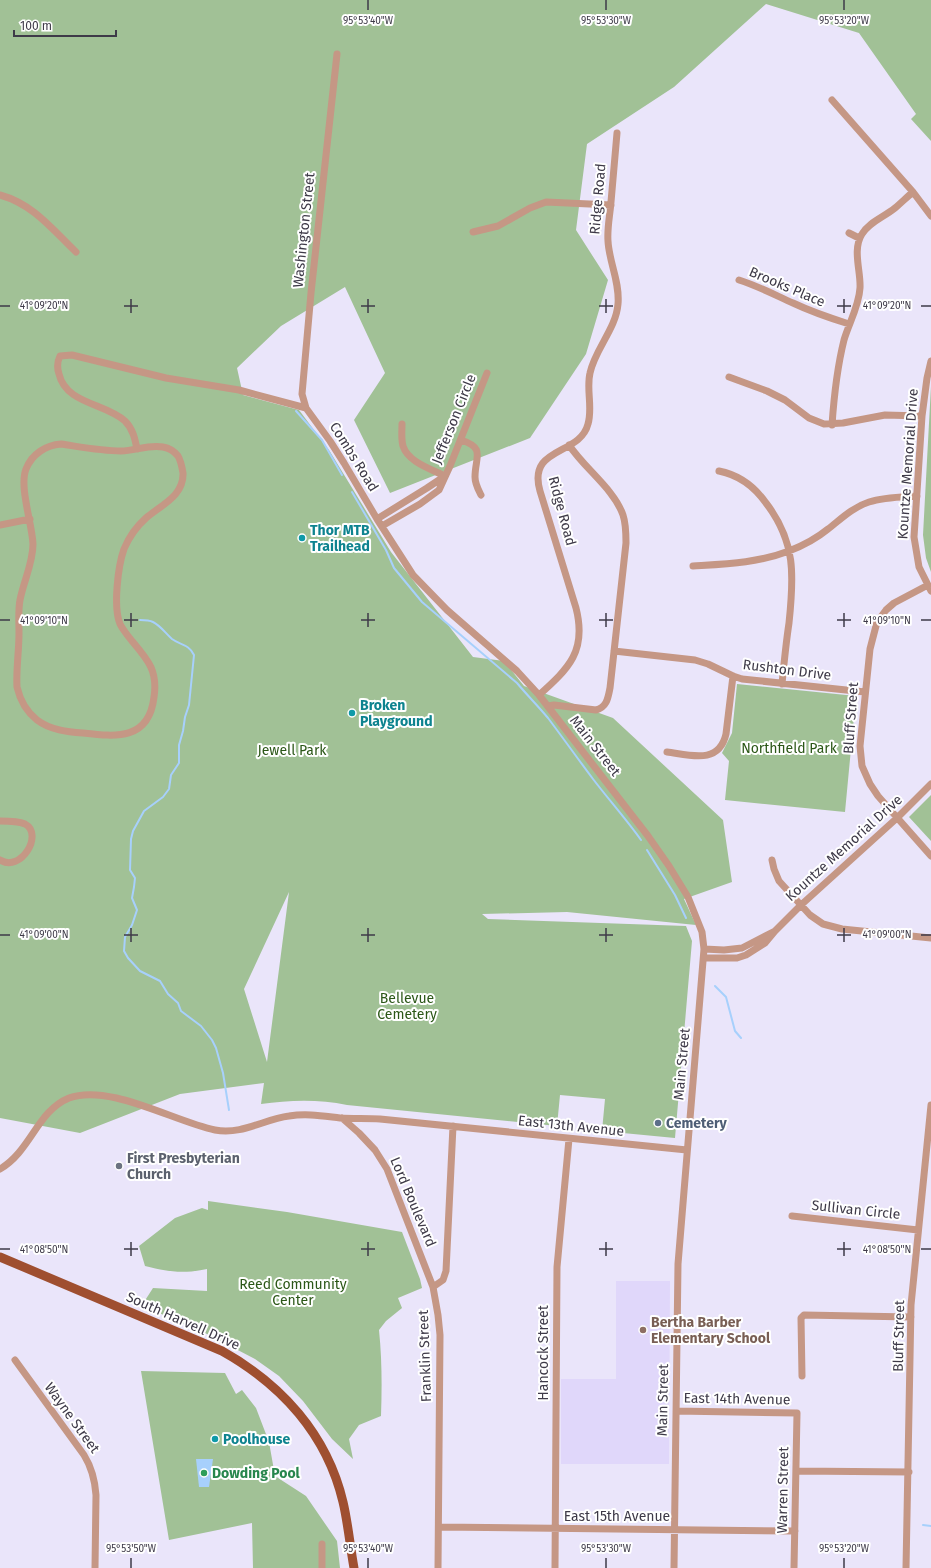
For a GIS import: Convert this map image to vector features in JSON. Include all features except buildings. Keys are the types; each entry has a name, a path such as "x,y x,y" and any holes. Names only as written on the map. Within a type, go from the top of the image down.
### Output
{"main road":[{"name":"South Harvell Drive","path":"0,1257 222,1351 266,1380 303,1418 326,1458 343,1501 354,1568"}],"street":[{"name":"Washington Street","path":"306,408 302,394 304,362 336,54"},
{"path":"832,100 913,192 931,216"},
{"name":"Ridge Road","path":"539,694 557,678 570,662 577,649 580,633 580,625 576,608 538,484 538,479 541,467 549,456 577,440 586,431 590,418 588,383 589,374 618,310 618,293 608,244 617,133"},
{"path":"832,425 838,366 849,324 860,291 857,252 859,238 872,223 894,208 913,192"},
{"path":"0,195 18,202 34,211 76,252"},
{"path":"473,232 498,226 530,208 546,202 610,205"},
{"path":"848,233 859,238"},
{"name":"Brooks Place","path":"739,280 768,290 825,316 849,324"},
{"path":"137,449 133,432 125,421 118,416 86,402 67,390 62,384 58,372 60,356 72,355 166,378 239,390 306,408"},
{"name":"Kountze Memorial Drive","path":"929,588 920,567 915,545 922,416 926,383 931,361"},
{"name":"Jefferson Circle","path":"382,526 432,496 439,490 487,373"},
{"path":"729,377 767,391 785,400 809,418 817,422 832,425 885,415 922,416"},
{"name":"Combs Road","path":"306,408 337,452 405,564 423,586 447,610 517,671 539,694 548,706"},
{"path":"402,424 403,445 410,457 445,476"},
{"path":"460,440 470,443 476,448 478,459 475,479 481,496"},
{"path":"54,444 115,450 158,446 169,448 181,462 183,478 180,488 136,528 128,542 122,558 116,606 118,619 123,629 150,664 155,678 151,715 136,730 113,736 62,730 50,727 37,720 21,700 16,680 19,611 21,593 32,556 32,533 30,519 25,492 24,476 28,464 43,449 54,444"},
{"path":"548,706 554,705 592,710 600,709 604,706 609,694 626,543 623,514 615,500 576,456 569,445"},
{"path":"719,472 730,473 740,478 762,498 776,517 789,551 792,566 792,592 782,684"},
{"name":"Jefferson Circle","path":"377,519 445,476"},
{"path":"693,566 749,562 789,551 817,536 848,513 869,502 891,498 917,496"},
{"path":"0,525 30,519"},
{"name":"Bluff Street","path":"929,588 894,603 886,610 877,622 870,649 860,746 862,766 870,784 878,796 931,856"},
{"name":"Rushton Drive","path":"614,651 695,660 708,664 733,676 754,681 866,692"},
{"path":"668,752 700,756 712,754 718,750 726,734 733,676"},
{"name":"Main Street","path":"548,706 640,826 672,871 688,897 702,932 704,958 678,1264 674,1568"},
{"name":"Kountze Memorial Drive","path":"774,931 898,818 931,784"},
{"path":"0,821 25,824 32,832 32,838 29,849 18,860 12,863 7,863 0,860"},
{"path":"772,860 779,881 817,921 823,924 832,927 931,938"},
{"path":"704,950 742,948 774,931"},
{"path":"704,958 737,958 746,955 765,944 774,931"},
{"name":"East 13th Avenue","path":"0,1168 12,1161 20,1152 54,1107 69,1098 92,1095 114,1097 218,1131 238,1131 280,1117 312,1114 342,1118 380,1119 453,1126 687,1150"},
{"name":"Bluff Street","path":"906,1568 911,1317 918,1230 931,1105"},
{"name":"Lord Boulevard","path":"342,1118 364,1137 381,1158 387,1169 433,1287"},
{"path":"433,1287 443,1280 446,1271 453,1126"},
{"name":"Hancock Street","path":"555,1568 557,1267 569,1139"},
{"name":"Sullivan Circle","path":"792,1216 918,1230"},
{"name":"Franklin Street","path":"433,1287 440,1335 438,1568"},
{"path":"802,1376 801,1318 804,1315 911,1317"},
{"name":"Wayne Street","path":"15,1360 90,1465 96,1495 95,1568"},
{"name":"East 14th Avenue","path":"676,1411 797,1413"},
{"name":"Warren Street","path":"794,1568 797,1413"},
{"path":"797,1471 909,1472"},
{"name":"East 15th Avenue","path":"439,1527 795,1531"},
{"path":"322,1544 322,1568"}],"shaded area":[{"name":"Bertha Barber Elementary School","path":"616,1281 670,1281 669,1464 561,1464 561,1379 616,1379"}],"green space":[{"path":"0,0 931,0 931,141 911,119 916,114 859,33 766,4 674,87 587,144 576,230 608,280 586,354 530,438 390,493 354,420 385,373 345,287 281,326 237,368 243,395 299,410 329,450 391,552 473,657 504,661 524,686 613,718 723,820 732,882 684,899 696,925 567,912 482,914 488,919 686,926 692,941 675,1138 602,1131 605,1099 560,1095 557,1126 315,1101 293,1101 261,1104 264,1083 180,1094 80,1133 0,1118","holes":["289,892 267,1062 244,989"]},
{"path":"931,386 931,572 926,558 923,535"},
{"name":"Northfield Park","path":"737,684 856,696 845,812 725,800 729,761 722,753 732,733"},
{"path":"931,795 931,841 909,817"},
{"name":"Reed Community Center","path":"208,1201 287,1212 402,1232 422,1288 398,1298 402,1308 386,1321 379,1330 382,1373 381,1416 359,1425 349,1439 353,1459 332,1439 303,1401 279,1376 255,1359 207,1334 150,1309 144,1302 153,1288 207,1291 207,1269 176,1272 145,1266 139,1246 175,1218 202,1208 208,1210"},
{"path":"141,1371 225,1373 236,1394 242,1390 256,1408 269,1442 275,1476 306,1496 337,1541 340,1568 253,1568 252,1523 169,1540"}],"water":[{"name":"Dowding Pool","path":"196,1459 213,1459 209,1487 199,1487"}],"waterway":[{"path":"296,411 322,440 342,475"},
{"path":"352,492 386,550 394,568 422,602 517,683 548,718 641,840"},
{"path":"140,620 148,620 156,624 172,639 190,649 194,655 189,705 179,745 179,763 171,775 169,789 163,797 144,811 133,831 131,839 130,870 135,878 132,898 137,910 132,925 125,937 124,951 128,958 140,971 160,981 168,994 178,1003 181,1011 201,1026 212,1040 216,1048 223,1073 229,1110"},
{"path":"647,850 675,895 686,918"},
{"path":"715,986 726,997 735,1031 741,1038"},
{"path":"923,1525 931,1526"}],"place":[{"name":"Thor MTB Trailhead","path":"302,538"},
{"name":"Broken Playground","path":"352,713"},
{"name":"Cemetery","path":"658,1123"},
{"name":"First Presbyterian Church","path":"119,1166"},
{"name":"Bertha Barber Elementary School","path":"643,1330"},
{"name":"Poolhouse","path":"215,1439"},
{"name":"Dowding Pool","path":"204,1473"}],"park label":[{"name":"Jewell Park","path":"292,750"},
{"name":"Bellevue Cemetery","path":"407,1006"}]}
